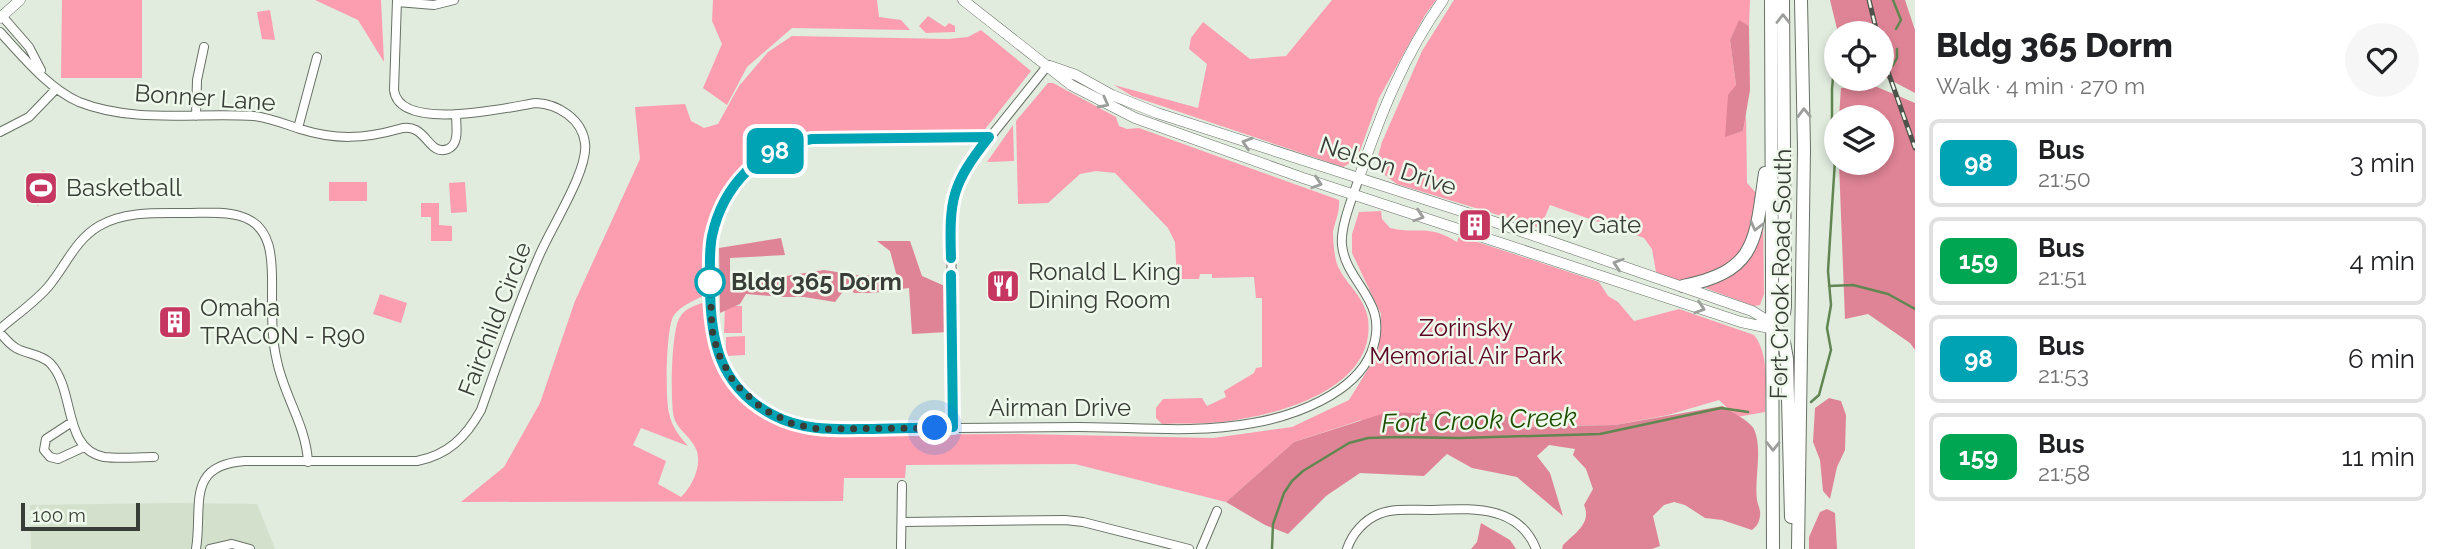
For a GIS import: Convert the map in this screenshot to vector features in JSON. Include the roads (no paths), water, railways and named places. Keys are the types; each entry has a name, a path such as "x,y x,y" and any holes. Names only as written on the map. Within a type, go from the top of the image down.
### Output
{"main road":[{"name":"Fort Crook Road South","path":"1771,0 1773,549"},
{"path":"1783,0 1785,306 1784,314 1774,328 1784,342 1787,359 1796,549"},
{"name":"Fort Crook Road South","path":"1796,549 1804,149 1801,0"},
{"path":"1682,286 1703,282 1726,273 1736,266 1749,248 1759,213 1771,134"}],"street":[{"path":"1,17 20,0"},
{"path":"397,1 434,5 454,0"},
{"name":"Nelson Drive","path":"963,0 1071,85 1135,118 1354,195 1749,324 1774,328"},
{"path":"1359,178 1377,124 1400,70 1443,0"},
{"name":"Fairchild Circle","path":"196,549 201,484 219,465 245,461 401,462 430,459 458,443 470,430 481,410 539,256 582,167 585,143 576,122 568,114 548,104 536,103 456,115 412,109 400,103 395,97 397,1"},
{"name":"Bonner Lane","path":"1,17 30,47 44,76"},
{"name":"Bonner Lane","path":"0,32 56,89 96,107 135,113 255,116 328,136 350,139 376,136 406,127 416,129 424,135 428,144 446,150 453,146 457,138 456,115"},
{"path":"196,116 197,80 204,47"},
{"path":"298,128 317,57"},
{"path":"953,427 953,200 962,173 1048,65"},
{"name":"Nelson Drive","path":"1048,65 1076,75 1157,113 1359,178 1752,311 1774,328"},
{"path":"0,132 29,117 56,89"},
{"name":"Airman Drive","path":"989,137 812,139 767,154 739,178 724,200 711,238 710,299 714,341 727,372 752,401 785,421 808,428 829,429 1224,428 1297,411 1342,388 1362,370 1375,341 1376,329 1371,302 1350,268 1342,245 1342,234 1359,178"},
{"path":"154,457 107,457 95,455 84,447 72,422 63,382 49,361 17,349 0,331 48,287 79,243 96,227 114,218 133,215 229,213 242,216 259,227 269,244 273,270 273,334 276,360 285,389 303,428 308,462"},
{"path":"72,422 46,439 44,450 50,457 58,459 84,447"},
{"path":"901,549 902,485"},
{"path":"1347,549 1357,531 1379,514 1395,511 1483,509 1515,521 1525,530 1536,549"},
{"path":"1201,549 1217,511"},
{"path":"902,522 1065,520 1189,549"},
{"path":"210,549 232,544 250,549"}],"waterway":[{"name":"Fort Crook Creek","path":"1893,0 1901,20 1896,29"},
{"name":"Fort Crook Creek","path":"1894,63 1897,49"},
{"name":"Fort Crook Creek","path":"1811,402 1819,395 1831,350 1827,328 1831,305 1828,271 1835,160 1832,91"},
{"path":"1829,286 1853,285 1888,294 1915,309"},
{"name":"Fort Crook Creek","path":"1272,549 1273,524 1284,493 1292,481 1303,471 1349,443 1368,438 1600,434 1721,408 1748,412"}],"railway":[{"path":"1869,0 1874,21"},
{"path":"1894,89 1915,148"}],"place":[{"name":"Basketball","path":"41,188"},
{"name":"Kenney Gate","path":"1475,225"},
{"name":"Bldg 365 Dorm","path":"710,282"},
{"name":"Ronald L King Dining Room","path":"1003,286"},
{"name":"Omaha TRACON - R90","path":"175,322"}],"park label":[{"name":"Zorinsky Memorial Air Park","path":"1466,342"}]}
